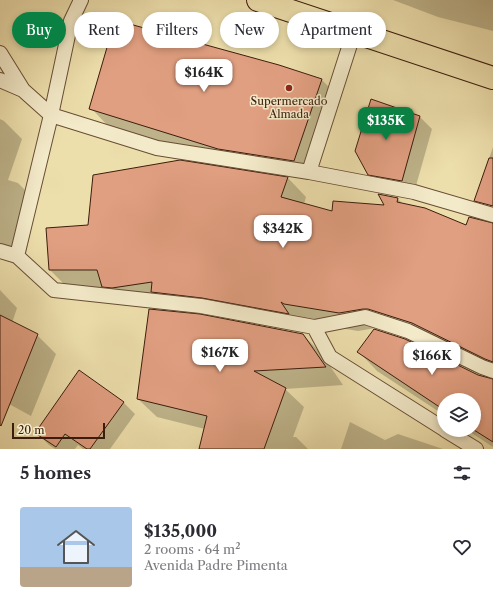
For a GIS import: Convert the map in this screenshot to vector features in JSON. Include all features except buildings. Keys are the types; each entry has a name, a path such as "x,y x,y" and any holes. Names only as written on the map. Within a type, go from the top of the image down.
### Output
{"main road":[{"path":"258,0 294,12"},
{"path":"386,43 493,78"}],"lane":[{"path":"17,256 51,115 71,21 81,0"},
{"path":"309,172 349,48"},
{"path":"0,53 23,90 51,115 157,148 309,172 414,192 493,215"},
{"path":"0,80 23,90"},
{"path":"0,251 17,256 54,290 202,306 314,327 365,317 408,330 493,371"},
{"path":"314,327 330,357 437,425"},
{"path":"456,437 476,449"}],"place":[{"name":"Supermercado Almada","path":"289,88"}]}
